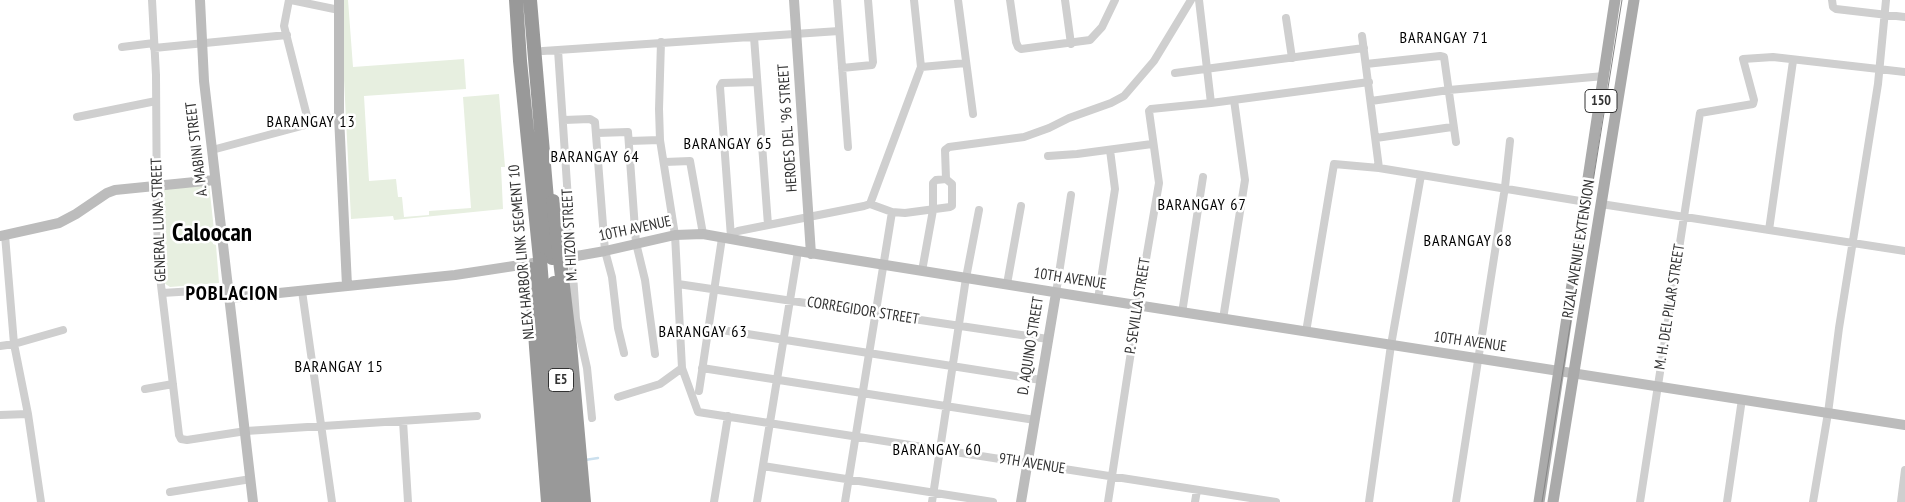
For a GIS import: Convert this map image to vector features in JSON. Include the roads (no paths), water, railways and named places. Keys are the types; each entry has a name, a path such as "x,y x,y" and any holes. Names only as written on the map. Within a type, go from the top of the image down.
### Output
{"highway":[{"name":"NLEX HARBOR LINK SEGMENT 10","path":"516,0 532,57 571,502"},
{"name":"NLEX HARBOR LINK SEGMENT 10","path":"530,0 540,260 559,502"},
{"path":"532,57 535,338 548,502"},
{"path":"532,57 546,131 570,345 584,502"}],"main road":[{"name":"A. MABINI STREET","path":"200,0 201,44 215,180 253,502"},
{"name":"HEROES DEL '96 STREET","path":"794,0 811,254"},
{"name":"RIZAL AVENUE EXTENSION","path":"1539,502 1586,202 1615,0"},
{"name":"RIZAL AVENUE EXTENSION","path":"1553,502 1634,0"},
{"path":"339,5 339,116 348,286"},
{"path":"3,235 59,223 76,214 106,193 115,190 215,180"},
{"name":"10TH AVENUE","path":"229,294 302,291 455,275 605,251 674,234 703,234 811,254 1056,293 1905,425"},
{"name":"D. AQUINO STREET","path":"1021,502 1056,293"}],"street":[{"name":"GENERAL LUNA STREET","path":"152,0 156,101 157,219 162,293 181,440 246,431"},
{"path":"309,124 284,26 290,0 339,5"},
{"path":"837,0 848,147"},
{"path":"842,68 872,65 868,0"},
{"path":"870,204 921,64 914,0"},
{"path":"958,0 973,114"},
{"path":"1010,0 1018,48 1030,49 1090,40 1102,27 1115,0"},
{"path":"1065,0 1071,44"},
{"path":"946,180 945,150 949,147 1024,137 1111,103 1124,96 1154,61 1191,0"},
{"path":"1199,0 1211,103 1369,82"},
{"path":"1813,502 1880,69 1886,0"},
{"path":"1832,4 1905,16"},
{"path":"1286,18 1292,58"},
{"path":"532,57 558,50 840,31"},
{"path":"122,46 201,44 287,35"},
{"path":"1362,36 1379,168"},
{"path":"754,38 768,225"},
{"path":"618,397 660,384 682,368 674,234 665,162 660,140 661,42"},
{"path":"1175,73 1364,48"},
{"name":"M. HIZON STREET","path":"558,50 564,120 570,257 576,319 587,368 592,418"},
{"path":"1366,64 1444,57 1446,61 1452,127 1456,142"},
{"name":"M. H. DEL PILAR STREET","path":"1640,502 1700,113 1753,104 1754,100 1743,60 1762,57 1793,61"},
{"path":"1770,230 1793,61 1905,72"},
{"path":"921,64 966,63"},
{"path":"1371,101 1449,90 1604,76"},
{"path":"699,391 716,289 728,238 720,87 722,83 758,82"},
{"path":"1223,319 1245,180 1234,100"},
{"path":"77,117 156,101"},
{"name":"P. SEVILLA STREET","path":"1108,502 1159,183 1152,144 1149,111 1151,109 1211,103"},
{"path":"212,150 339,116"},
{"path":"564,120 593,120 595,122 605,251 612,277 618,328 624,353"},
{"path":"1376,138 1452,127"},
{"path":"597,133 628,131 636,243 645,280 655,354"},
{"path":"629,141 660,140"},
{"path":"1456,502 1505,187 1510,140"},
{"path":"1048,156 1152,144"},
{"path":"1098,299 1115,189 1110,150"},
{"path":"665,162 690,161 703,234"},
{"path":"1306,332 1334,164 1379,168 1505,187 1586,202"},
{"path":"1369,502 1391,345 1420,175"},
{"path":"1182,313 1203,177"},
{"path":"728,238 738,231 870,204 892,212 905,213 933,210 952,206 952,184 946,180 936,180 933,183 933,210 922,271"},
{"name":"D. AQUINO STREET","path":"1056,293 1071,196"},
{"path":"1601,204 1905,251"},
{"path":"1008,284 1021,206"},
{"path":"932,502 966,278 979,210"},
{"path":"845,502 892,212"},
{"path":"3,235 14,344 28,414 41,502"},
{"path":"757,502 798,251"},
{"name":"CORREGIDOR STREET","path":"678,284 1048,339"},
{"path":"302,291 332,502"},
{"path":"162,293 229,294"},
{"path":"709,328 1041,380"},
{"path":"0,346 14,344 63,330"},
{"name":"9TH AVENUE","path":"682,368 698,412 1276,502"},
{"path":"702,368 1034,420"},
{"path":"145,389 173,384"},
{"path":"1727,502 1742,399"},
{"path":"0,415 28,414"},
{"path":"246,431 477,416"},
{"path":"714,502 728,416"},
{"path":"403,421 408,502"},
{"path":"763,466 994,502"},
{"path":"1900,502 1905,470"},
{"path":"170,492 251,478"},
{"path":"1195,502 1197,490"}],"waterway":[{"path":"585,460 598,458"}],"tram line":[{"path":"1542,502 1622,0"}],"district":[{"name":"BARANGAY 71","path":"1444,38"},
{"name":"BARANGAY 13","path":"311,122"},
{"name":"BARANGAY 65","path":"728,144"},
{"name":"BARANGAY 64","path":"595,157"},
{"name":"BARANGAY 67","path":"1202,205"},
{"name":"Caloocan","path":"212,234"},
{"name":"BARANGAY 68","path":"1468,241"},
{"name":"POBLACION","path":"232,294"},
{"name":"BARANGAY 63","path":"703,332"},
{"name":"BARANGAY 15","path":"339,367"},
{"name":"BARANGAY 60","path":"937,450"}]}
